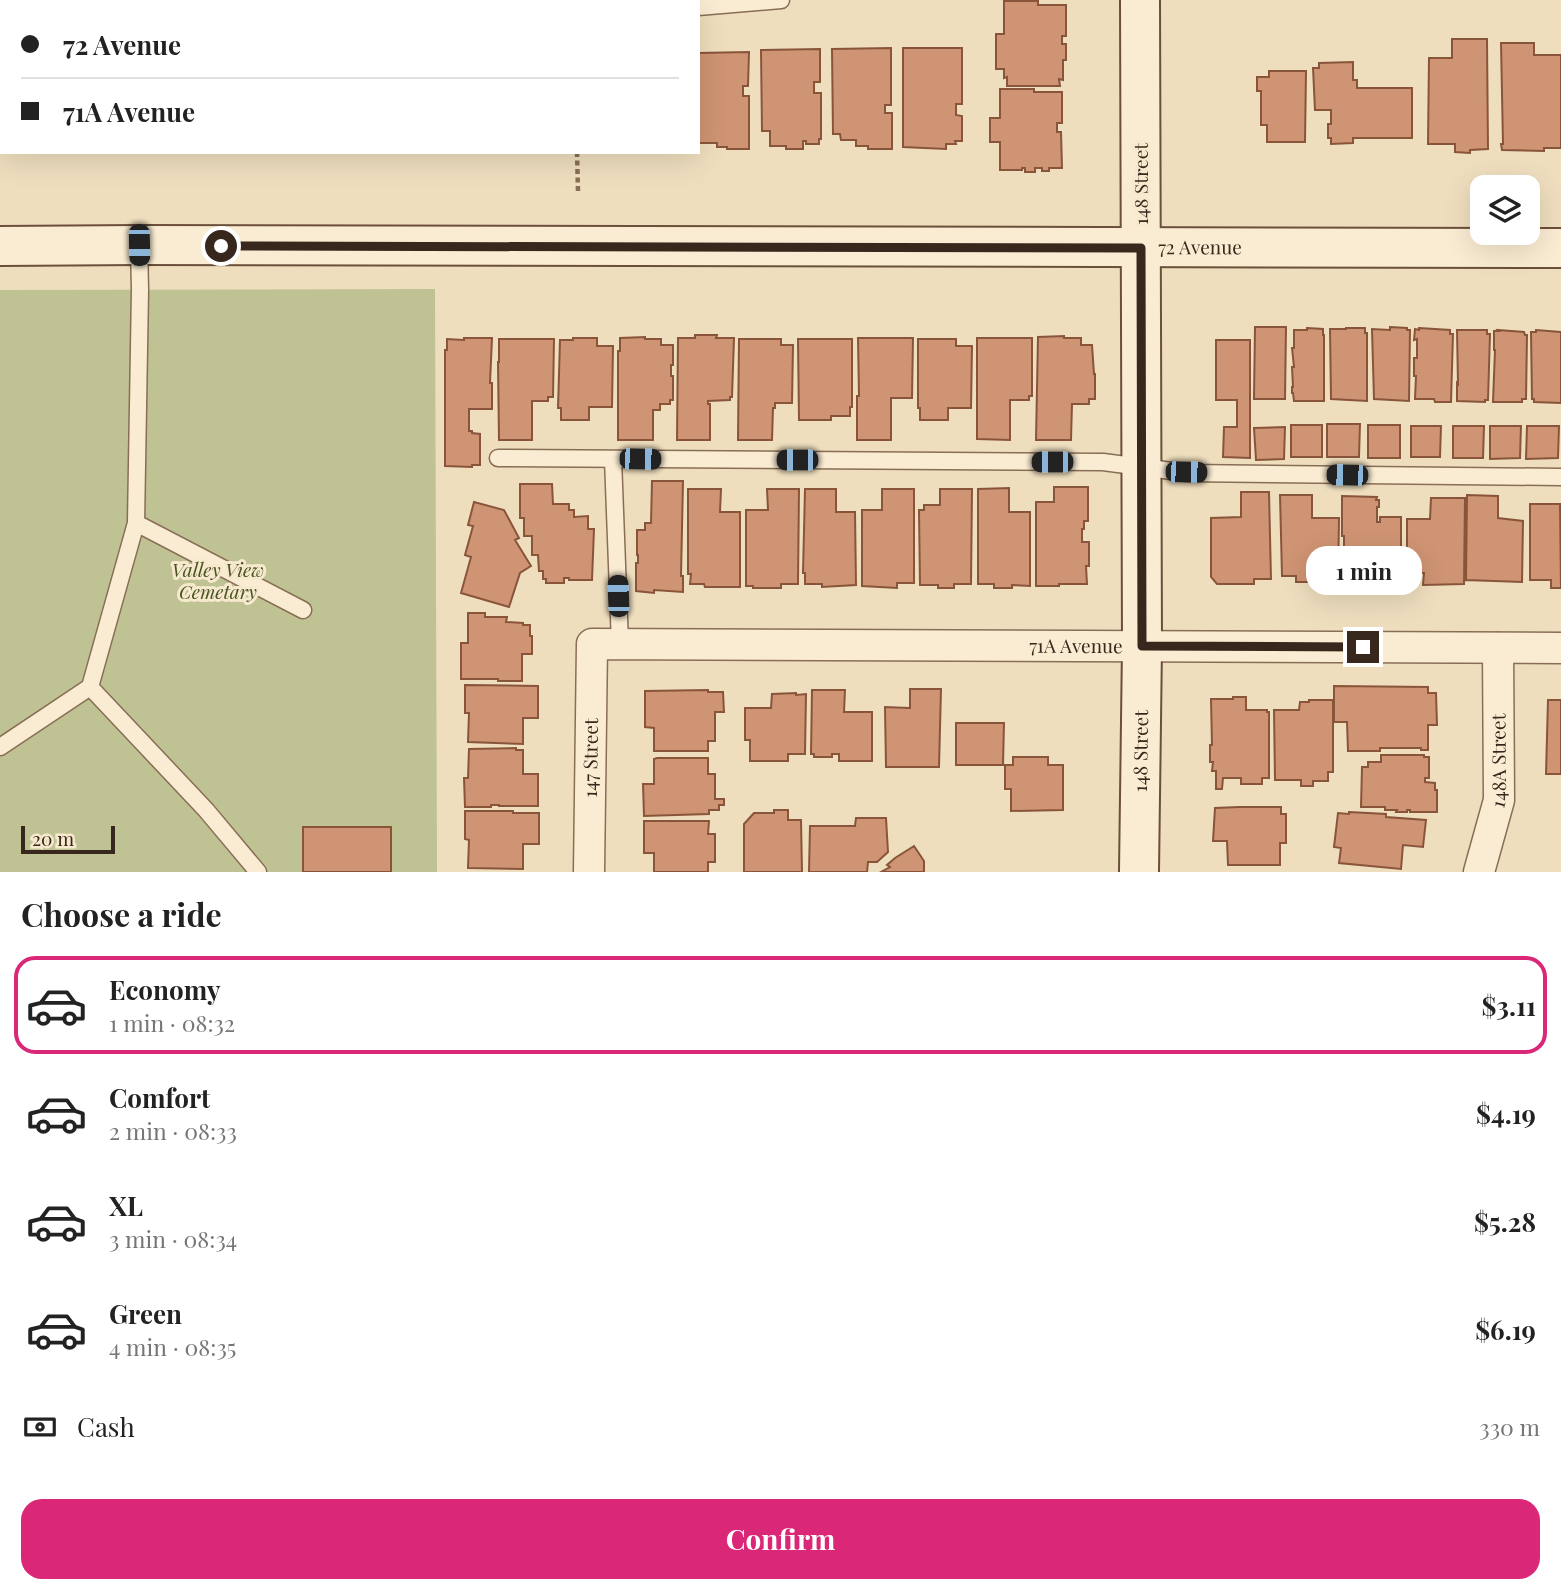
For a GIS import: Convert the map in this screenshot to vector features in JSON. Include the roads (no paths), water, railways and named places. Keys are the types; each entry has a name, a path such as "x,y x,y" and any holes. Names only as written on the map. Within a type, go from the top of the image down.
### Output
{"main road":[{"name":"148 Street","path":"1139,872 1142,646 1140,0"},
{"name":"72 Avenue","path":"0,246 1561,248"}],"street":[{"name":"71A Avenue","path":"606,644 1561,648"},
{"name":"147 Street","path":"589,872 606,644"},
{"name":"148A Street","path":"1479,872 1499,800 1499,648"}],"lane":[{"path":"700,8 781,0"},
{"path":"0,747 90,687 136,523 139,245"},
{"path":"498,458 1103,462 1186,472 1561,477"},
{"path":"606,644 613,459"},
{"path":"136,523 303,610"},
{"path":"90,687 206,810 258,872"}],"park label":[{"name":"Valley View Cemetary","path":"218,581"}]}
